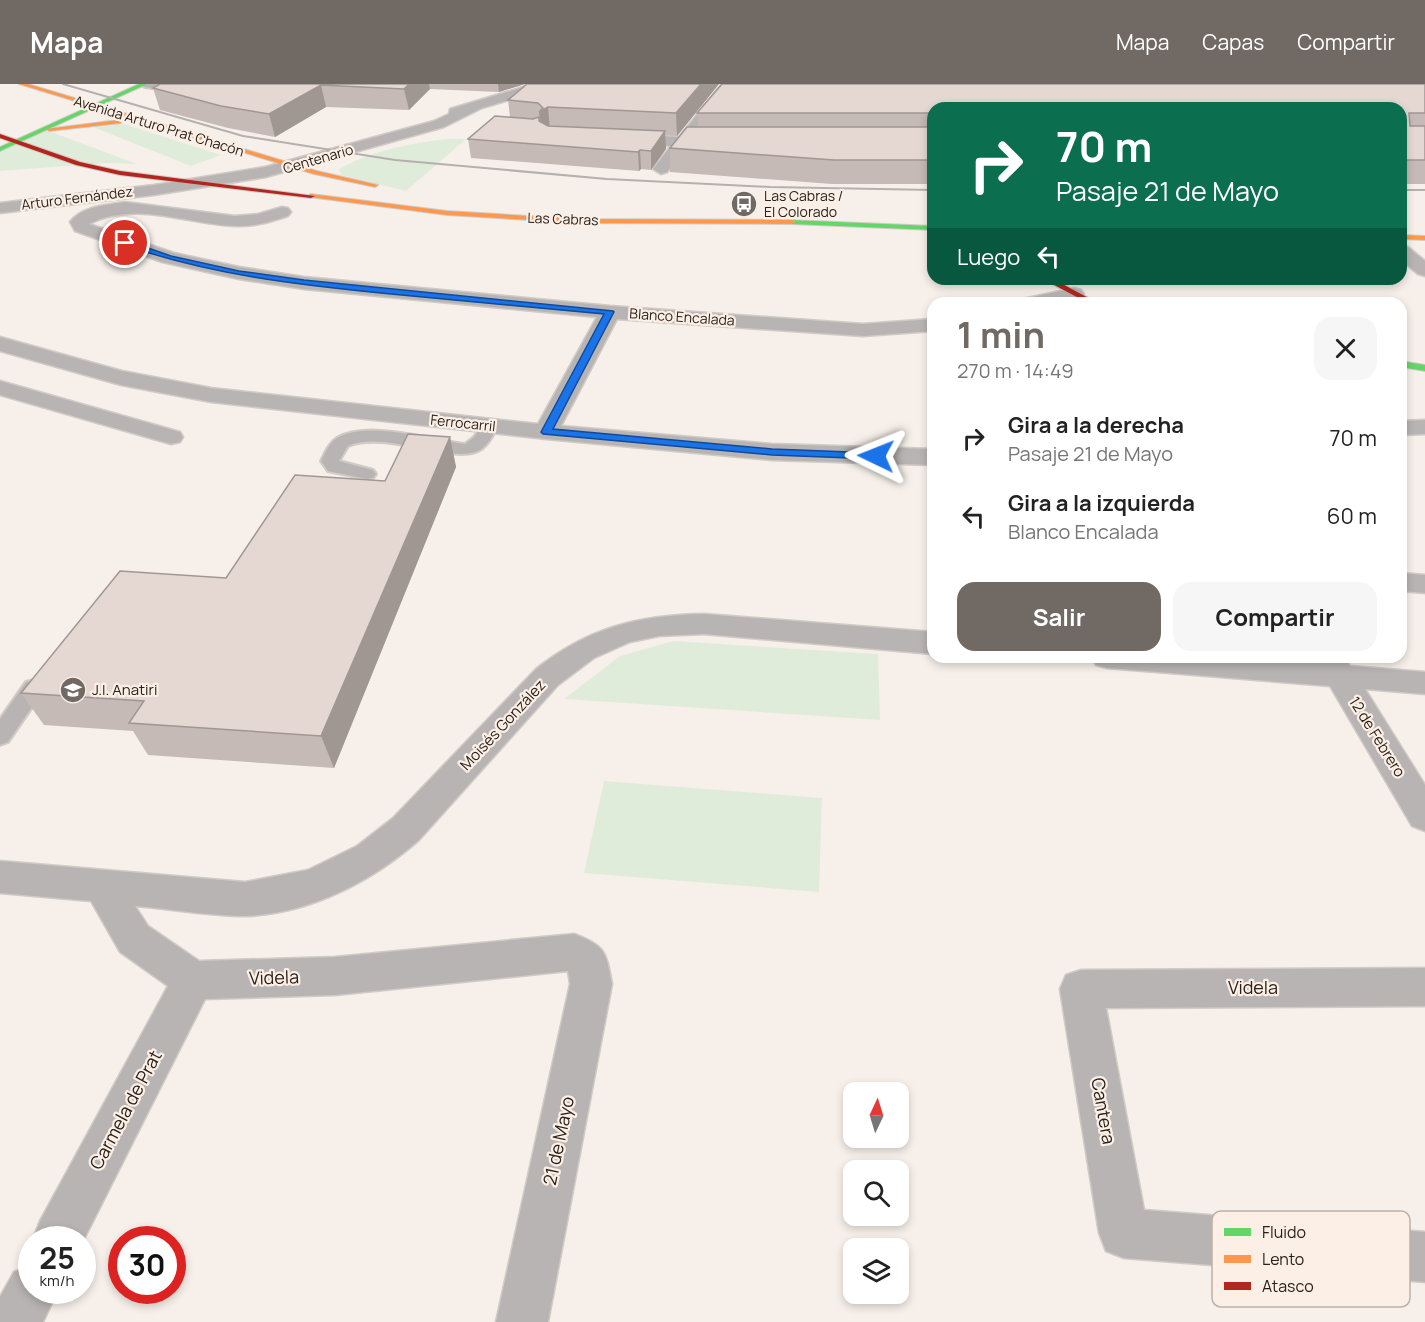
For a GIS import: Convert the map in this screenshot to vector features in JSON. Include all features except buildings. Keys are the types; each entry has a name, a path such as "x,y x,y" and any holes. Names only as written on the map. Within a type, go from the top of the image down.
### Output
{"main road":[{"name":"Avenida Arturo Prat Chacón","path":"22,84 136,120 296,166"},
{"path":"0,149 97,108 112,98 145,84"},
{"path":"50,113 70,119"},
{"path":"49,129 136,120"},
{"path":"0,136 78,164 198,190"},
{"path":"335,154 330,161 334,169 355,182"},
{"path":"296,166 355,182 391,188"},
{"path":"120,173 154,190"},
{"name":"Las Cabras","path":"198,190 500,216 578,220 772,221 927,228"},
{"path":"247,206 288,212"},
{"name":"Las Cabras","path":"608,207 927,215"},
{"path":"1407,223 1425,224"},
{"path":"751,236 865,225"},
{"path":"1407,237 1425,238"},
{"path":"1058,285 1081,297"},
{"path":"1407,365 1425,369"}],"street":[{"name":"Centenario","path":"154,190 198,190 296,166 418,125 471,119 548,84"},
{"path":"661,169 729,84"},
{"name":"Centenario","path":"242,151 312,149 418,125 471,119"},
{"path":"418,125 471,119"},
{"path":"605,138 681,143 729,143"},
{"name":"Arturo Fernández","path":"0,208 154,190"},
{"name":"Blanco Encalada","path":"288,212 256,220 214,218 159,209 110,210 86,217 79,222 81,227 169,258 239,273 304,283 610,312 863,330 927,326"},
{"path":"1407,256 1425,270"},
{"path":"1059,297 1074,294"},
{"path":"546,432 610,312"},
{"name":"Ferrocarril","path":"0,344 36,356 121,378 211,395 546,432 772,452 927,457"},
{"path":"0,388 171,437"},
{"path":"1407,428 1425,427"},
{"path":"1407,582 1425,584"},
{"name":"Moisés González","path":"102,886 244,899 284,894 333,879 361,865 385,848 547,677 582,650 616,634 664,625 704,624 927,643"},
{"path":"1258,663 1334,666 1425,683"},
{"name":"12 de Febrero","path":"1334,666 1425,816"},
{"path":"0,877 102,886 134,939 193,980"},
{"name":"Videla","path":"193,980 335,976 574,952 586,960"},
{"name":"21 de Mayo","path":"522,1322 591,984 586,960"},
{"name":"Carmela de Prat","path":"65,1226 193,980"},
{"name":"Videla","path":"1081,989 1425,987"},
{"name":"Cantera","path":"1081,989 1124,1233 1212,1240"},
{"name":"Cantera","path":"1410,1256 1425,1257"},
{"path":"15,1322 25,1304"}],"lane":[{"path":"145,84 195,91"},
{"path":"367,474 334,467 330,461 336,448 343,441 369,435 466,450 474,448 490,426"},
{"path":"0,736 34,688"}],"green space":[{"path":"108,119 221,155 191,166 88,125"},
{"path":"46,130 137,164 106,163 0,171 0,151"},
{"path":"448,139 466,139 406,191 341,175 339,169 363,158 392,149"},
{"path":"673,641 878,654 880,720 564,699 620,656"},
{"path":"604,781 822,798 819,892 584,873"}],"railway":[{"path":"63,84 243,136 395,160 607,179 770,187 927,190"},
{"path":"1407,190 1425,190"}],"traffic: fast":[{"path":"0,149 144,84"},
{"path":"792,222 927,228"},
{"path":"1407,365 1425,368"}],"traffic: slow":[{"path":"22,84 316,173 375,185"},
{"path":"49,129 119,122"},
{"path":"311,196 447,213 578,221 792,222"},
{"path":"1407,237 1425,238"}],"traffic: jam":[{"path":"0,136 78,164 120,173 311,196"},
{"path":"1059,285 1082,297"}],"place":[{"name":"Las Cabras / El Colorado","path":"744,204"},
{"name":"J.I. Anatiri","path":"73,690"}],"route":[{"path":"125,243 169,258 239,273 304,283 610,312 546,432 772,452 876,456"}]}
